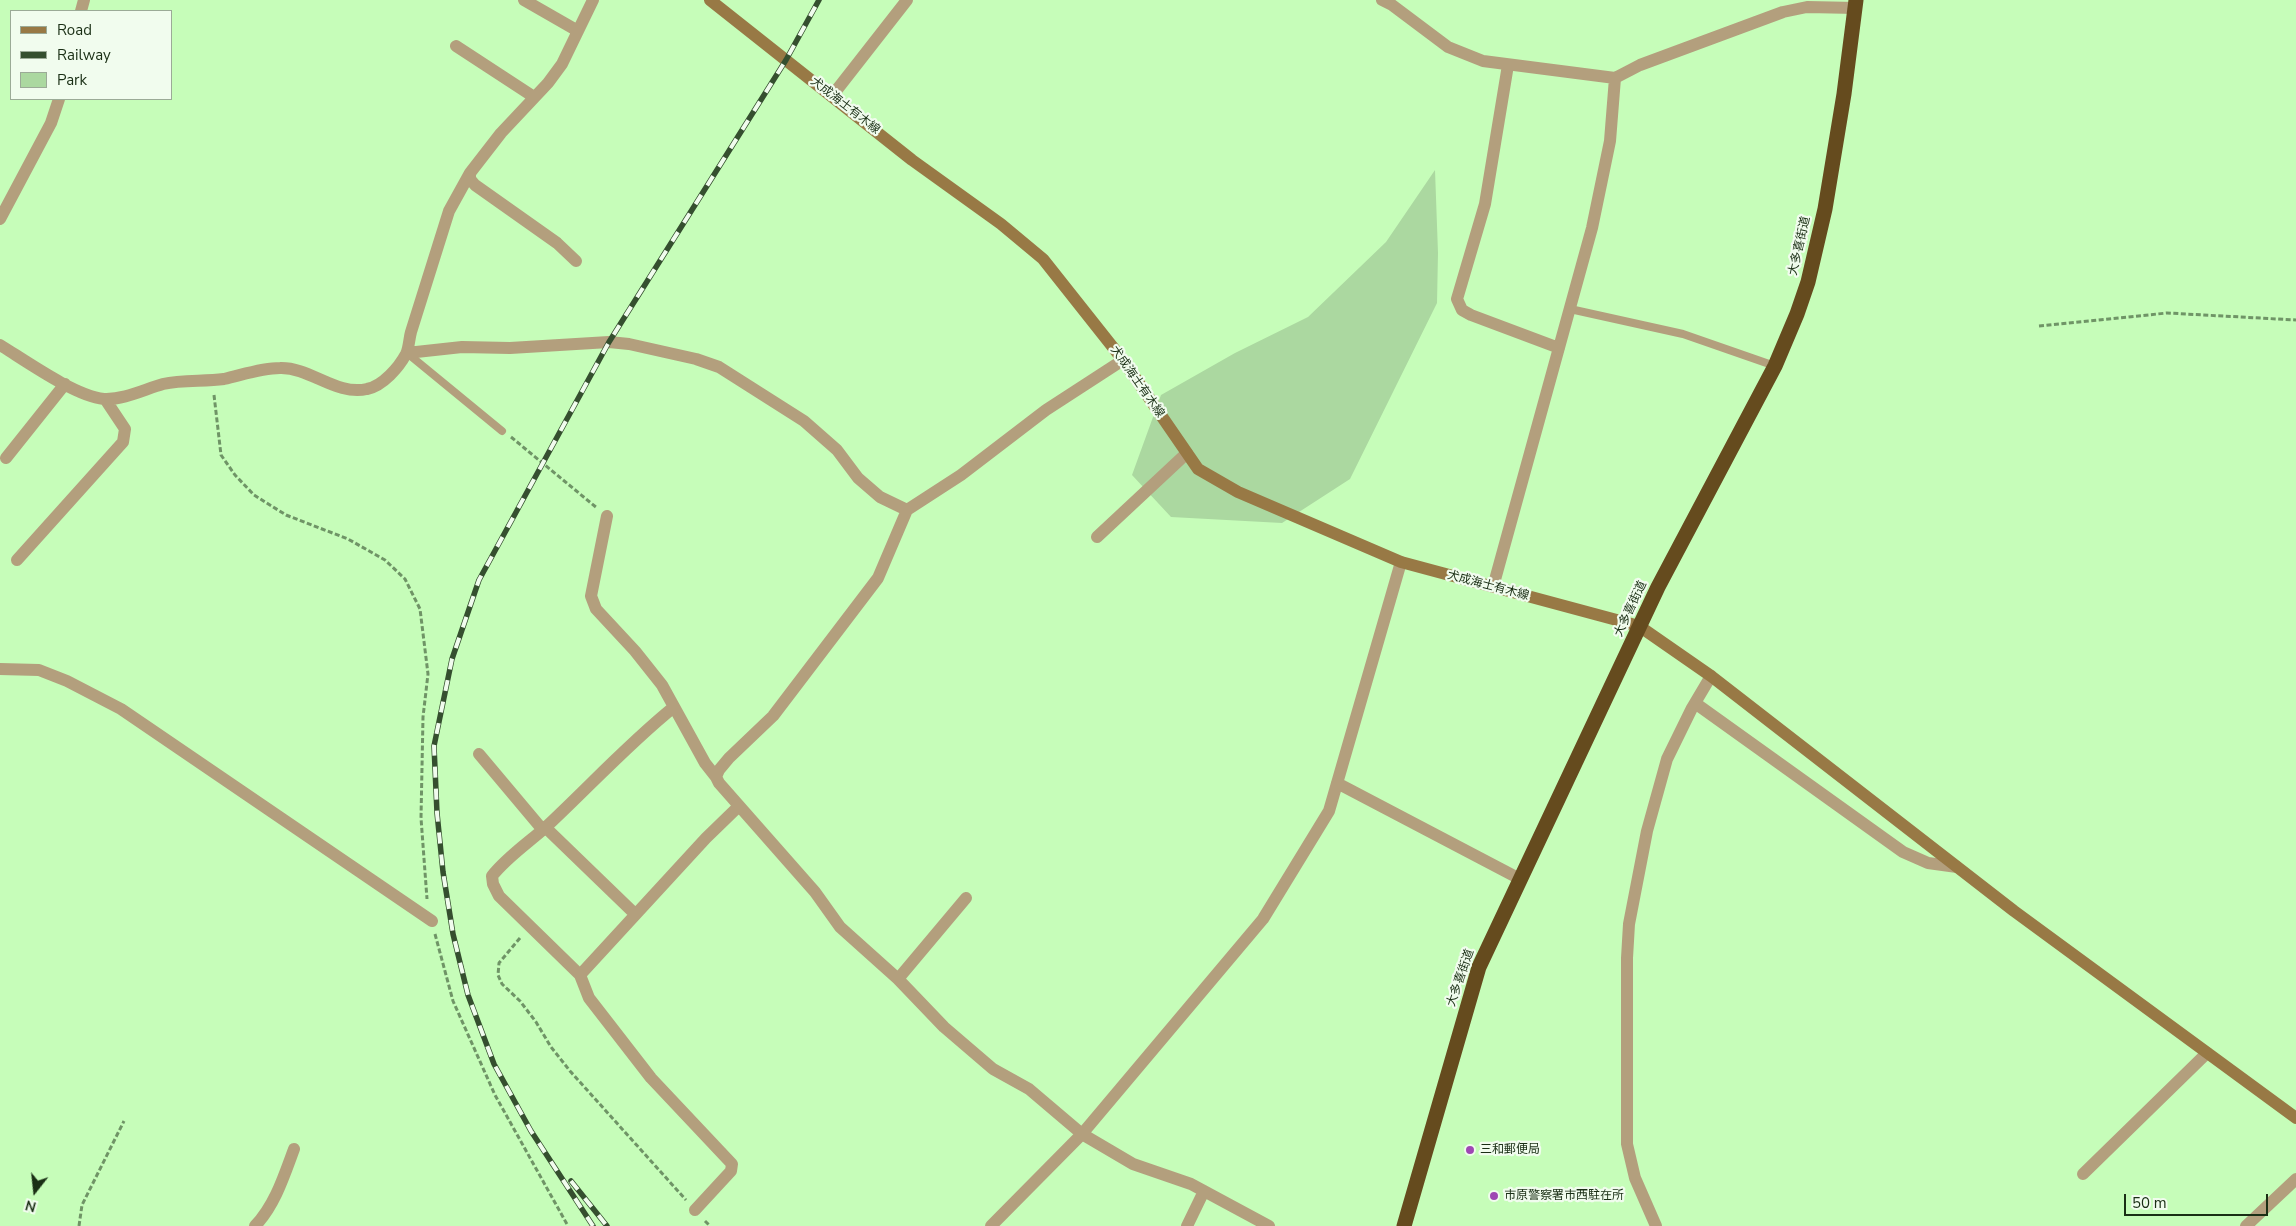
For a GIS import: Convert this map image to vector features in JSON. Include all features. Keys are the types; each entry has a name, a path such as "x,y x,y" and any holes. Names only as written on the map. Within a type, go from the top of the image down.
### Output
{"highway":[{"name":"大多喜街道","path":"1404,1226 1479,967 1639,626 1673,557 1775,366 1797,314 1816,251 1835,152 1856,4"}],"main road":[{"name":"犬成海士有木線","path":"710,0 912,160 1001,224 1044,259 1123,360 1198,469 1238,492 1401,562 1639,626 1711,676 1957,867 2296,1118"}],"street":[{"path":"524,0 578,31"},
{"path":"0,345 65,384 105,399 120,397 165,384 280,368 292,369 338,386 355,390 368,389 378,384 395,370 407,352 411,332 449,211 470,173 501,133 562,64 593,0"},
{"path":"832,96 907,0"},
{"path":"1389,2 1448,47 1484,61 1614,78 1648,62 1784,12 1807,7 1856,4"},
{"path":"456,46 534,97"},
{"path":"1508,65 1486,204 1457,299 1462,310 1471,315 1559,348"},
{"path":"1493,587 1592,228 1608,151 1614,78"},
{"path":"0,219 52,123 59,100"},
{"path":"470,173 470,179 475,185 557,243 576,261"},
{"path":"407,352 462,347 510,348 609,342 629,344 696,358 719,367 804,421 837,450 858,478 880,496 907,510"},
{"path":"716,777 729,758 773,716 878,578 907,510 961,475 1046,410 1123,360"},
{"path":"6,458 65,384"},
{"path":"17,560 123,442 125,429 105,399"},
{"path":"1097,536 1187,453"},
{"path":"607,516 591,596 596,609 662,684 705,763 739,806 814,892 840,927 898,979 951,1033 993,1068 1029,1089 1082,1134 1132,1164 1191,1184 1269,1226"},
{"path":"990,1226 1082,1134 1263,919 1329,811 1401,562"},
{"path":"0,668 39,670 67,681 121,709 432,921"},
{"path":"1656,1226 1635,1178 1627,1144 1627,958 1629,924 1647,831 1667,759 1711,676"},
{"path":"1695,703 1903,852 1928,863 1957,867"},
{"path":"674,707 645,730 544,828 499,867 492,876 493,884 499,896 580,975 589,998 651,1078 732,1164 731,1171 695,1210"},
{"path":"479,754 544,828 635,914"},
{"path":"1337,783 1520,879"},
{"path":"580,975 706,838 739,806"},
{"path":"898,979 966,898"},
{"path":"2083,1174 2207,1052"},
{"path":"255,1226 264,1217 281,1186 294,1150"},
{"path":"2246,1226 2296,1179"},
{"path":"1187,1226 1204,1191"}],"lane":[{"path":"1570,309 1683,334 1775,366"},
{"path":"407,352 502,430"}],"path":[{"path":"2039,326 2167,313 2296,320"},
{"path":"211,379 221,455 235,476 254,495 286,515 348,539 385,560 405,579 420,610 428,674 423,717 421,818 427,901 453,1001 495,1095 568,1226"},
{"path":"502,430 607,516"},
{"path":"530,926 499,963 498,975 502,984 520,1001 570,1072 695,1210"},
{"path":"79,1226 82,1206 124,1121"}],"green space":[{"path":"1435,170 1438,253 1437,303 1350,479 1282,523 1171,517 1132,475 1161,395 1235,353 1308,317 1386,242"}],"railway":[{"path":"593,1226 531,1131 494,1064 468,995 453,934 443,872 437,813 434,746 452,659 479,580 609,342 786,60 819,0"},
{"path":"571,1181 607,1226"}],"place":[{"name":"三和郵便局","path":"1470,1150"},
{"name":"市原警察署市西駐在所","path":"1494,1196"}]}
